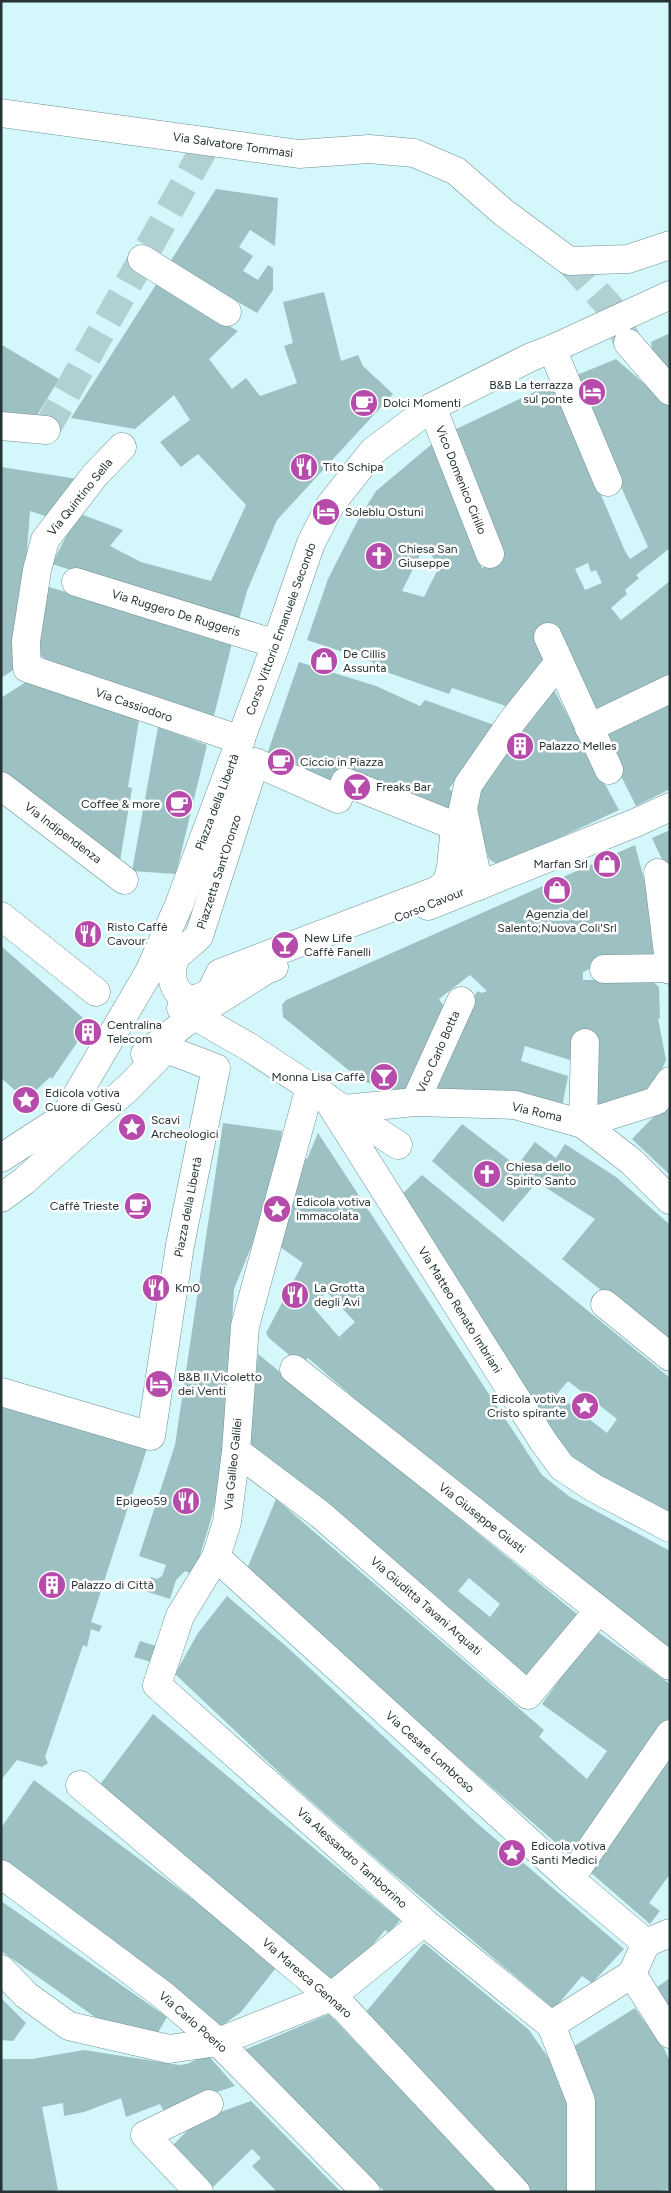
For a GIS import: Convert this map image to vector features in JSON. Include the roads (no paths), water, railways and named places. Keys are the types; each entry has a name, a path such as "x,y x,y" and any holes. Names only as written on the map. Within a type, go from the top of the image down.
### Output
{"street":[{"name":"Via Salvatore Tommasi","path":"1,114 299,154 369,149 414,154 456,171 503,212 570,261 628,259 670,245"},
{"path":"142,259 227,312"},
{"name":"Corso Vittorio Emanuele Secondo","path":"241,740 311,543 331,504 373,451 432,407 531,357 670,295"},
{"path":"628,343 670,391"},
{"path":"552,349 608,482"},
{"name":"Vico Domenico Cirillo","path":"432,407 490,554"},
{"path":"1,426 46,430"},
{"name":"Via Quintino Sella","path":"27,668 26,641 37,570 45,540 95,475 122,447"},
{"name":"Via Ruggero De Ruggeris","path":"76,582 276,644"},
{"path":"548,638 609,770"},
{"path":"479,886 463,809 468,785 513,720 560,662"},
{"name":"Via Cassiodoro","path":"27,668 241,740"},
{"path":"589,728 670,689"},
{"name":"Piazza della Libertà","path":"6,1147 63,1119 148,972 179,905 241,740"},
{"name":"Piazzetta Sant'Oronzo","path":"255,762 338,799 345,782 455,826 451,867 447,882 438,890 220,973 210,993 198,998 188,998 179,992 172,980 172,969 176,954 190,946 199,936 255,762"},
{"name":"Via Indipendenza","path":"1,786 124,880"},
{"name":"Corso Cavour","path":"63,1119 118,1078 162,1039 195,1015 266,970 635,824 670,807"},
{"path":"604,969 670,969 658,873"},
{"path":"1,916 96,992"},
{"path":"148,972 165,997 189,1014 195,1015 250,1047 398,1145"},
{"name":"Vico Carlo Botta","path":"415,1102 461,1001"},
{"path":"585,1043 584,1124 656,1102 670,1081"},
{"name":"Piazza della Libertà","path":"1,1198 24,1181 130,1086 166,1049 216,1068 180,1245 151,1436 1,1392"},
{"name":"Via Roma","path":"327,1098 515,1105 584,1124 632,1162 670,1200"},
{"name":"Via Galileo Galilei","path":"157,1685 180,1616 216,1558 227,1522 236,1451 245,1326 327,1098"},
{"name":"Via Matteo Renato Imbriani","path":"327,1098 542,1441 562,1467 594,1488 670,1528"},
{"path":"605,1304 670,1357"},
{"name":"Via Giuseppe Giusti","path":"294,1370 670,1666"},
{"name":"Via Giuditta Tavani Arquati","path":"236,1451 321,1515 528,1695 598,1611"},
{"name":"Via Cesare Lombroso","path":"216,1558 570,1879 658,1938"},
{"name":"Via Alessandro Tamborrino","path":"157,1685 424,1922 551,2025"},
{"path":"570,1879 670,1734"},
{"name":"Via Maresca Gennaro","path":"80,1785 345,2009 516,2192"},
{"name":"Via Carlo Poerio","path":"1,1874 164,1995 218,2042 366,2192"},
{"path":"1,1969 26,1995 68,2026 169,2049 218,2042 331,1997 424,1922"},
{"path":"581,2192 581,2101 551,2025 632,1974 658,1938"},
{"path":"632,1974 670,2034"},
{"path":"199,2192 145,2135 209,2104"}],"tunnel":[{"path":"46,430 208,142"},
{"path":"569,261 610,307 627,340"}],"place":[{"name":"B&B La terrazza sul ponte","path":"592,392"},
{"name":"Dolci Momenti","path":"364,403"},
{"name":"Tito Schipa","path":"304,467"},
{"name":"Soleblu Ostuni","path":"326,512"},
{"name":"Chiesa San Giuseppe","path":"379,556"},
{"name":"De Cillis Assunta","path":"324,661"},
{"name":"Palazzo Melles","path":"520,746"},
{"name":"Ciccio in Piazza","path":"281,762"},
{"name":"Freaks Bar","path":"357,787"},
{"name":"Coffee & more","path":"179,804"},
{"name":"Marfan Srl","path":"607,864"},
{"name":"Agenzia del Salento;Nuova Coli'Srl","path":"557,890"},
{"name":"Risto Caffè Cavour","path":"88,934"},
{"name":"New Life Caffè Fanelli","path":"285,945"},
{"name":"Centralina Telecom","path":"88,1032"},
{"name":"Monna Lisa Caffè","path":"384,1077"},
{"name":"Edicola votiva Cuore di Gesù","path":"26,1100"},
{"name":"Scavi Archeologici","path":"132,1127"},
{"name":"Chiesa dello Spirito Santo","path":"487,1174"},
{"name":"Caffè Trieste","path":"138,1206"},
{"name":"Edicola votiva Immacolata","path":"277,1209"},
{"name":"Km0","path":"156,1288"},
{"name":"La Grotta degli Avi","path":"295,1295"},
{"name":"B&B Il Vicoletto dei Venti","path":"159,1384"},
{"name":"Edicola votiva Cristo spirante","path":"585,1406"},
{"name":"Epigeo59","path":"186,1501"},
{"name":"Palazzo di Città","path":"52,1585"},
{"name":"Edicola votiva Santi Medici","path":"512,1853"}]}
